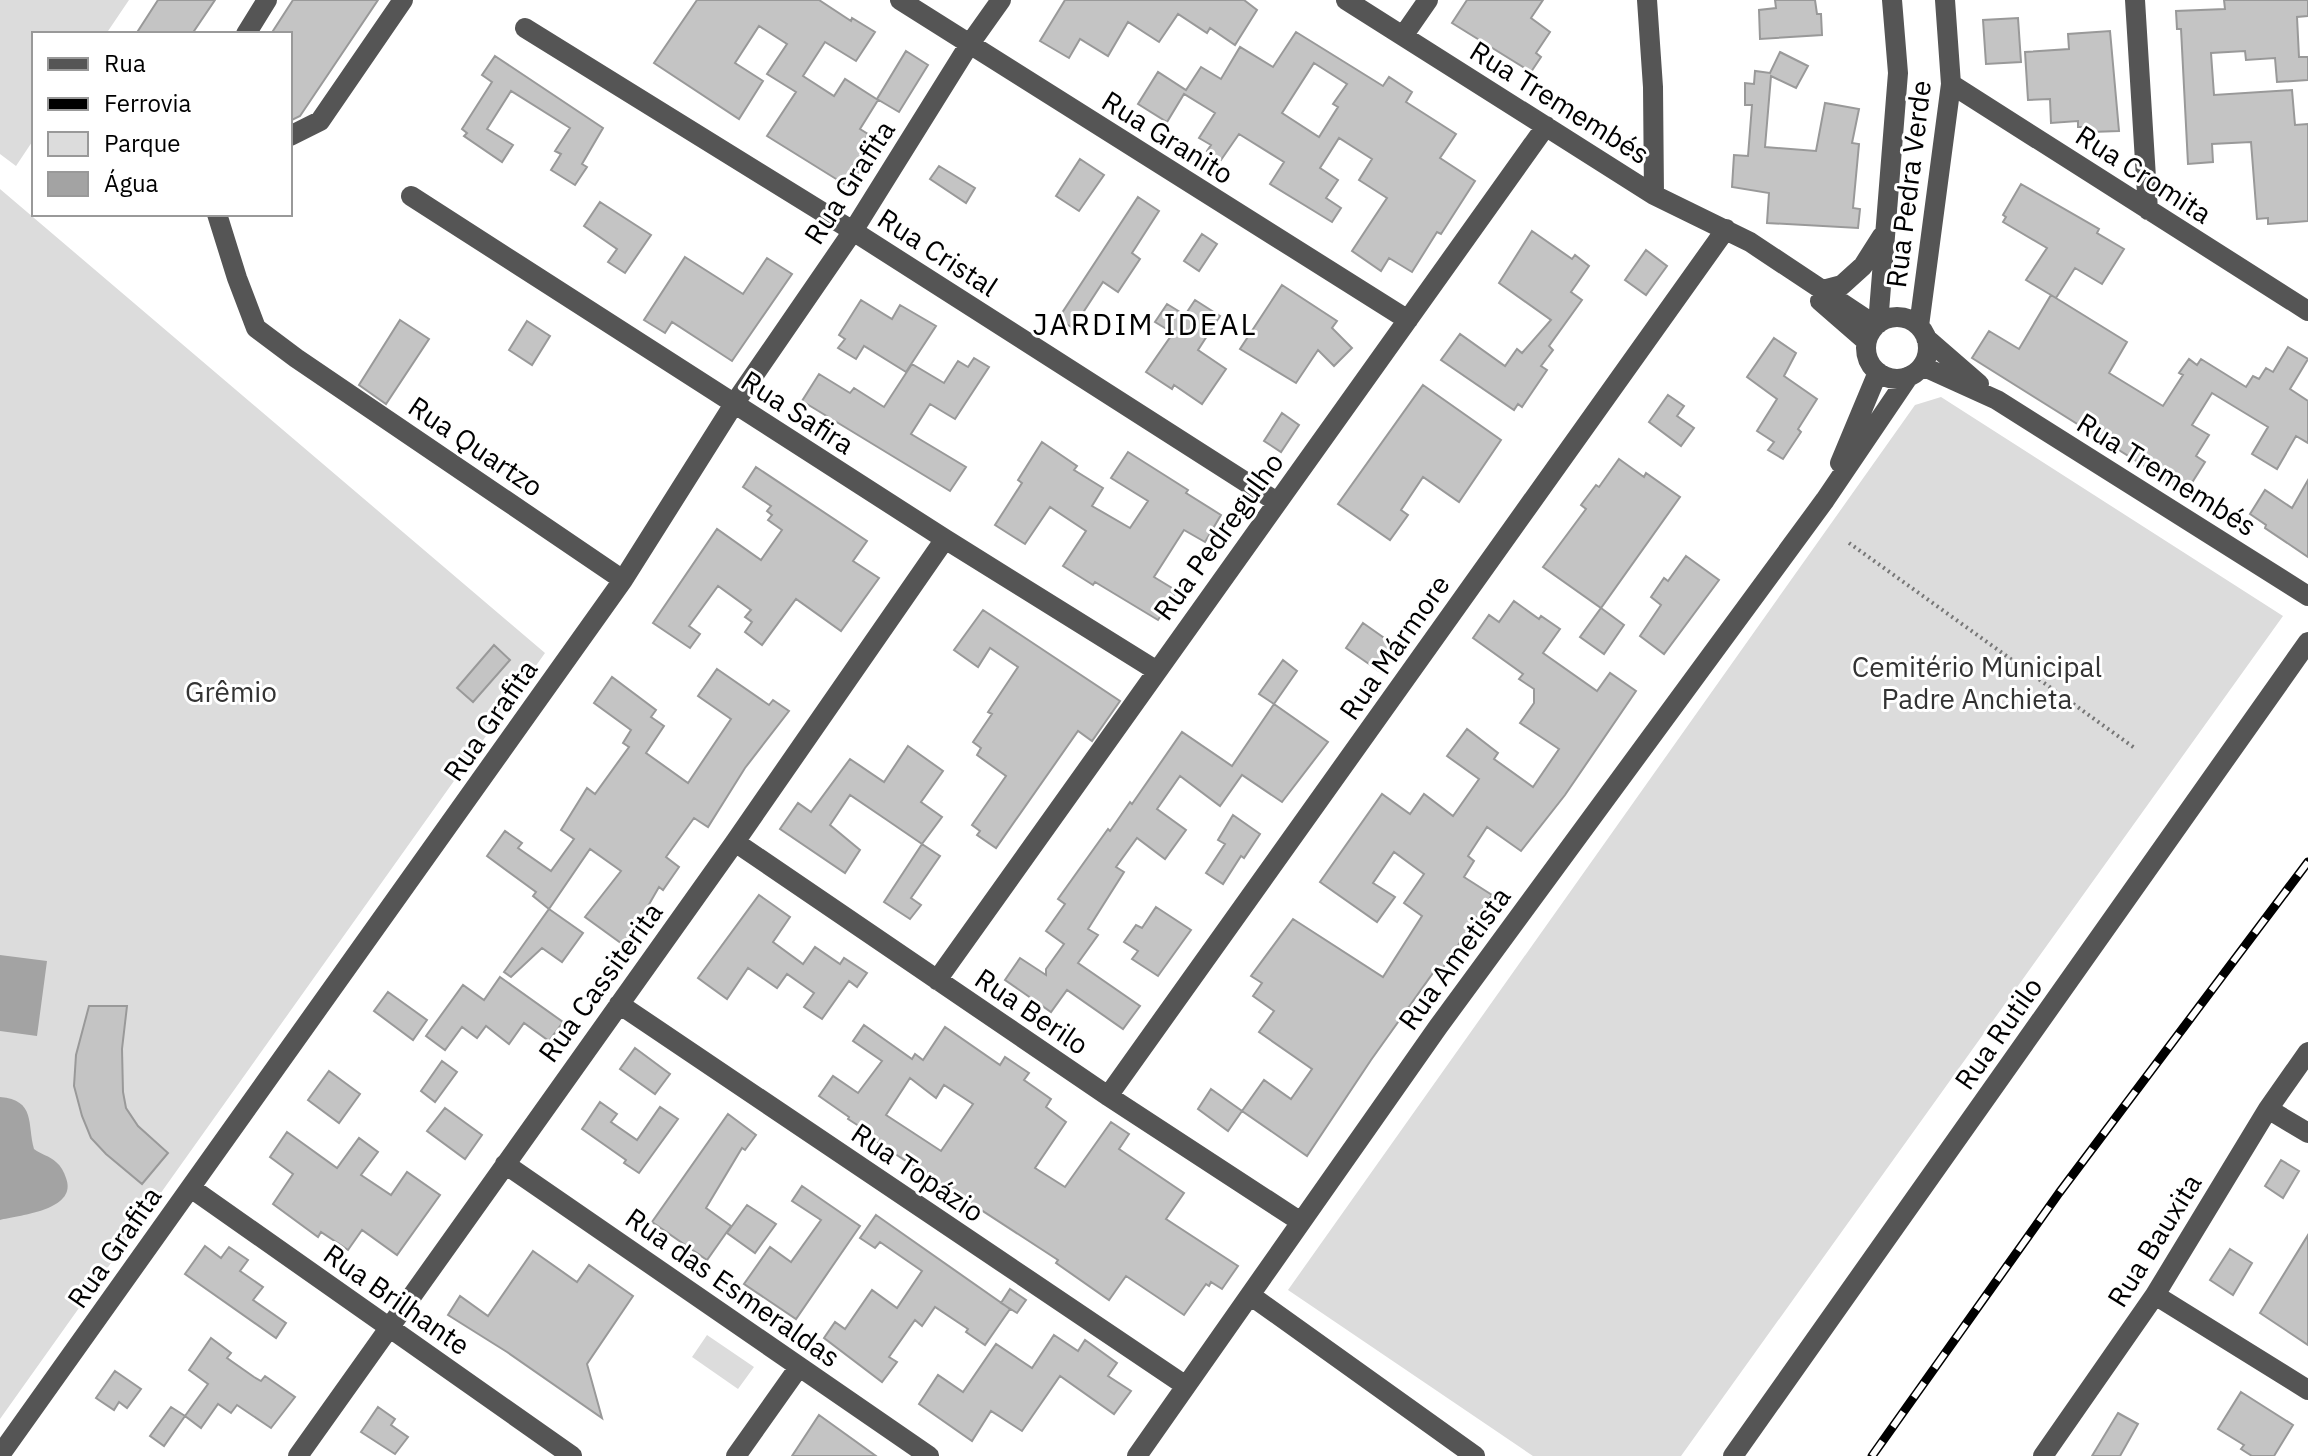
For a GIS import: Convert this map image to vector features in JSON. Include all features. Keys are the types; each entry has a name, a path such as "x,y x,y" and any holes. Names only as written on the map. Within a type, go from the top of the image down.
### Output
{"street":[{"path":"247,32 267,0"},
{"path":"292,135 320,121 403,0"},
{"name":"Rua Granito","path":"900,0 1408,320"},
{"name":"Rua Grafita","path":"0,1455 623,580 734,404 853,231 969,45 1001,0"},
{"name":"Rua Tremembés","path":"1346,0 1654,195 1750,242 1823,290 1873,330"},
{"path":"1403,36 1428,0"},
{"path":"1647,0 1653,87 1654,195"},
{"name":"Rua Pedra Verde","path":"1873,330 1898,73 1892,0"},
{"name":"Rua Pedra Verde","path":"1922,332 1951,84 1945,0"},
{"path":"2135,0 2148,210"},
{"name":"Rua Cristal","path":"525,28 853,231 1277,502"},
{"name":"Rua Cromita","path":"1951,84 2308,311"},
{"name":"Rua Pedregulho","path":"937,980 1546,126"},
{"name":"Rua Safira","path":"411,196 945,539 1157,671"},
{"name":"Rua Quartzo","path":"218,216 256,328 623,580"},
{"name":"Rua Mármore","path":"1108,1096 1726,229"},
{"path":"1823,290 1842,285 1863,266 1884,232"},
{"name":"Rua Tremembés","path":"1750,242 1873,330"},
{"path":"1892,317 1902,317 1922,332 1927,353 1916,371 1893,379 1878,372 1867,358 1873,330 1892,317"},
{"name":"Rua Tremembés","path":"1922,332 1997,400 2308,596"},
{"name":"Rua Tremembés","path":"1916,371 1997,400"},
{"name":"Rua Ametista","path":"1137,1456 1438,1027 1825,500 1916,371"},
{"name":"Rua Ametista","path":"1825,500 1878,372"},
{"name":"Rua Cassiterita","path":"298,1456 735,842 945,539"},
{"name":"Rua Rutilo","path":"1733,1456 2308,642"},
{"name":"Rua Berilo","path":"735,842 1108,1096 1301,1222"},
{"name":"Rua Topázio","path":"619,1004 1186,1386"},
{"name":"Rua Bauxita","path":"2043,1456 2155,1295 2268,1109 2308,1052"},
{"path":"2268,1109 2308,1133"},
{"name":"Rua das Esmeraldas","path":"505,1164 929,1456"},
{"name":"Rua Brilhante","path":"191,1188 572,1456"},
{"path":"1250,1295 1475,1456"},
{"path":"2155,1295 2308,1390"},
{"path":"736,1456 799,1367"}],"path":[{"path":"1849,543 2136,749"}],"green space":[{"path":"0,0 129,0 107,32 32,32 32,142 16,166 0,154"},
{"name":"Grêmio","path":"0,189 545,653 0,1419"},
{"name":"Cemitério Municipal Padre Anchieta","path":"1941,397 2283,616 1681,1456 1533,1456 1288,1290 1915,405"},
{"path":"707,1335 754,1367 738,1389 692,1357"}],"water":[{"path":"0,955 47,961 37,1036 0,1031"},
{"path":"0,1097 12,1099 25,1108 34,1149 59,1165 66,1178 67,1189 56,1204 0,1220"}],"building":[{"path":"158,0 215,0 193,32 137,32"},
{"path":"293,0 378,0 300,116 292,120 292,32 272,32"},
{"path":"697,0 819,0 875,32 856,61 825,42 803,76 834,96 845,79 878,100 860,129 868,134 859,148 870,155 849,187 767,136 796,92 767,74 787,44 759,26 735,63 763,81 739,119 654,63"},
{"path":"1065,0 1244,0 1257,10 1235,45 1210,28 1207,33 1178,14 1159,42 1128,22 1108,56 1080,39 1069,58 1040,41"},
{"path":"1467,0 1543,0 1531,18 1550,32 1536,53 1541,57 1531,72 1452,23"},
{"path":"1775,0 1815,0 1817,14 1821,14 1822,35 1760,39 1759,10 1776,8"},
{"path":"2224,0 2308,0 2308,16 2297,17 2299,57 2308,57 2308,80 2277,82 2275,58 2246,60 2245,51 2211,53 2214,95 2292,90 2295,125 2308,124 2308,221 2268,224 2268,218 2257,219 2251,142 2212,144 2213,162 2188,164 2181,29 2177,29 2176,11 2225,9"},
{"path":"2018,18 2021,62 1986,64 1983,20"},
{"path":"2110,31 2119,131 2091,132 2090,127 2078,127 2078,121 2051,123 2050,99 2028,100 2025,52 2069,49 2068,34"},
{"path":"1296,32 1383,86 1389,77 1412,92 1406,102 1456,134 1440,158 1475,181 1412,272 1389,258 1381,271 1352,251 1387,198 1359,180 1372,159 1339,138 1320,168 1338,180 1326,198 1341,208 1332,222 1270,184 1284,162 1239,134 1221,160 1207,151 1211,145 1199,138 1215,113 1184,94 1167,122 1138,104 1158,72 1186,90 1201,67 1221,79 1240,47 1273,67","holes":["1314,63 1347,84 1333,104 1338,107 1319,137 1282,113"]},
{"path":"906,51 928,65 899,112 877,99"},
{"path":"1780,52 1808,66 1796,88 1771,76 1765,147 1816,151 1825,103 1859,109 1852,143 1859,144 1853,208 1860,209 1858,228 1767,223 1769,193 1732,187 1734,155 1748,156 1752,105 1745,105 1745,83 1754,84 1755,71 1770,73"},
{"path":"495,56 603,128 582,164 587,167 575,185 551,170 561,154 555,151 570,128 511,91 487,129 513,145 502,162 464,136 467,133 462,129 492,82 482,75"},
{"path":"1080,159 1104,175 1079,211 1056,196"},
{"path":"939,166 975,188 966,203 930,179"},
{"path":"2021,184 2099,229 2097,233 2124,249 2102,284 2075,268 2056,298 2026,280 2047,248 2003,222 2006,217 2003,215"},
{"path":"1138,197 1159,211 1132,253 1140,259 1118,292 1103,282 1073,328 1058,319"},
{"path":"600,202 651,235 625,273 608,262 617,249 584,226"},
{"path":"1532,231 1572,259 1575,255 1589,266 1571,292 1582,300 1549,346 1553,350 1541,366 1547,370 1522,407 1518,404 1514,410 1441,360 1460,334 1505,366 1517,349 1522,353 1551,320 1499,283"},
{"path":"1202,234 1217,244 1199,271 1184,261"},
{"path":"1646,250 1667,266 1646,295 1625,280"},
{"path":"685,257 743,294 767,258 792,274 732,361 672,322 665,333 644,320"},
{"path":"1282,285 1337,321 1332,328 1352,348 1334,366 1318,350 1296,383 1240,349"},
{"path":"2051,295 2127,342 2109,373 2163,406 2183,375 2179,373 2189,359 2197,365 2201,359 2246,387 2253,376 2259,379 2266,368 2273,372 2288,347 2308,359 2290,389 2308,401 2308,443 2296,436 2277,469 2252,454 2268,427 2212,393 2192,425 2209,435 2196,456 2205,462 2186,492 1972,358 1989,331 2019,349"},
{"path":"861,300 892,319 900,305 936,326 906,372 864,346 856,359 838,348 845,339 839,335"},
{"path":"1195,300 1220,316 1198,350 1226,369 1202,404 1174,385 1172,389 1146,372 1173,333 1155,322 1167,304 1185,315"},
{"path":"400,320 429,339 386,404 359,385"},
{"path":"527,321 550,336 532,365 509,350"},
{"path":"1774,338 1796,353 1784,376 1817,399 1783,459 1768,450 1774,442 1757,431 1777,399 1747,377"},
{"path":"974,358 989,367 955,419 930,404 911,434 966,467 950,491 802,401 819,374 850,393 854,388 884,407 912,364 944,383 958,361 968,367"},
{"path":"1423,385 1501,440 1459,502 1423,477 1401,510 1408,515 1390,540 1338,504"},
{"path":"1668,395 1684,406 1677,416 1694,428 1681,446 1649,422"},
{"path":"1282,413 1299,425 1281,452 1264,441"},
{"path":"1042,442 1077,466 1074,470 1103,488 1092,506 1130,528 1148,501 1111,478 1128,452 1221,515 1205,542 1184,530 1154,577 1177,591 1158,620 1063,566 1086,531 1050,507 1025,544 995,525 1022,483 1018,480"},
{"path":"1619,459 1680,497 1601,608 1543,567 1586,509 1581,505 1596,485 1599,487"},
{"path":"756,467 867,541 853,561 879,578 841,631 796,599 762,645 745,632 752,622 745,617 751,610 718,586 689,626 700,634 690,648 653,623 717,529 761,560 782,530 768,520 772,515 767,511 771,506 743,487"},
{"path":"2308,480 2308,557 2250,514 2265,490 2292,508"},
{"path":"1686,556 1719,580 1664,654 1640,636 1661,605 1651,597 1664,578 1668,581"},
{"path":"1514,601 1560,629 1543,653 1597,691 1610,673 1636,691 1565,795 1521,851 1487,827 1468,856 1474,861 1464,877 1492,895 1442,969 1438,966 1371,1060 1307,1156 1242,1111 1264,1080 1291,1099 1312,1069 1259,1032 1274,1011 1253,996 1262,983 1251,976 1293,919 1383,977 1422,916 1404,903 1424,874 1394,852 1373,883 1395,897 1377,922 1320,882 1382,794 1410,814 1424,794 1453,816 1479,779 1447,756 1467,729 1498,753 1494,759 1533,787 1559,749 1520,723 1534,703 1534,689 1519,679 1523,674 1473,638 1489,615 1499,622"},
{"path":"1601,608 1624,625 1604,654 1580,637"},
{"path":"983,610 1120,701 1092,741 1078,731 996,848 977,835 980,831 972,825 1006,776 977,755 981,748 973,742 992,714 988,712 1018,667 990,648 978,667 954,650"},
{"path":"1363,623 1397,647 1379,671 1346,648"},
{"path":"494,645 510,660 473,702 457,688"},
{"path":"1283,660 1297,671 1274,704 1259,694"},
{"path":"717,669 769,705 773,700 789,711 745,768 708,827 694,818 666,857 679,867 663,890 659,887 625,946 585,917 621,871 590,849 549,909 533,896 536,892 487,856 505,831 522,843 518,848 551,871 574,839 561,830 587,788 595,794 629,747 623,743 631,730 594,703 612,677 656,710 651,717 664,726 646,753 688,783 731,719 698,696"},
{"path":"1274,704 1328,742 1282,802 1242,775 1220,806 1180,776 1157,809 1186,830 1165,859 1137,838 1116,867 1124,872 1088,929 1098,935 1078,963 1140,1006 1123,1029 1067,990 1051,1012 1005,980 1020,958 1046,975 1046,969 1064,944 1046,931 1065,904 1058,899 1108,829 1110,831 1130,802 1132,804 1182,732 1232,766"},
{"path":"908,746 943,771 921,802 942,817 922,844 850,795 830,825 860,850 845,873 780,829 798,803 811,812 850,759 884,782"},
{"path":"1233,815 1260,834 1223,884 1206,873 1225,844 1218,840"},
{"path":"922,844 940,856 911,898 921,905 910,919 884,902"},
{"path":"759,895 790,917 773,942 803,964 815,947 840,964 844,958 867,973 857,987 849,981 822,1019 804,1007 814,993 787,974 777,988 748,968 727,999 698,978"},
{"path":"1156,907 1191,930 1158,976 1132,959 1138,951 1124,942 1136,925 1142,928"},
{"path":"549,909 583,933 562,962 542,948 511,977 504,972"},
{"path":"500,977 563,1022 549,1041 524,1023 509,1044 486,1026 477,1038 462,1027 445,1050 426,1036 463,985 484,1000"},
{"path":"388,992 427,1020 413,1040 374,1011"},
{"path":"89,1006 127,1006 122,1049 126,1108 138,1126 168,1153 142,1184 91,1138 82,1116 74,1086 76,1055"},
{"path":"864,1025 912,1059 915,1054 923,1060 945,1027 1000,1065 1005,1057 1029,1073 1024,1080 1051,1099 1046,1107 1066,1122 1035,1168 1065,1187 1111,1122 1129,1134 1119,1149 1184,1193 1166,1219 1238,1266 1222,1289 1211,1282 1209,1286 1206,1284 1184,1315 1126,1276 1109,1300 1056,1263 1058,1260 863,1133 865,1130 819,1096 833,1076 858,1093 882,1061 853,1041","holes":["910,1078 936,1098 944,1085 973,1104 941,1151 886,1115"]},
{"path":"635,1048 670,1074 655,1094 620,1069"},
{"path":"442,1061 457,1072 435,1102 421,1091"},
{"path":"329,1071 360,1094 339,1123 308,1100"},
{"path":"1211,1089 1242,1111 1228,1131 1198,1109"},
{"path":"600,1102 617,1114 611,1122 637,1140 660,1107 678,1119 639,1173 582,1129"},
{"path":"445,1108 482,1135 465,1159 427,1131"},
{"path":"728,1114 756,1135 745,1150 742,1148 706,1208 731,1226 707,1260 652,1222"},
{"path":"287,1132 337,1168 359,1138 378,1152 361,1175 391,1195 407,1172 440,1195 397,1255 362,1230 348,1250 321,1232 318,1237 273,1204 293,1174 270,1157"},
{"path":"2281,1160 2299,1171 2283,1198 2265,1186"},
{"path":"802,1186 860,1226 796,1319 744,1284 770,1247 791,1262 821,1220 792,1201"},
{"path":"747,1205 776,1224 755,1253 727,1233"},
{"path":"876,1215 1010,1309 985,1345 966,1332 968,1329 935,1307 922,1326 915,1320 889,1357 897,1362 882,1382 824,1338 835,1322 845,1329 872,1290 897,1308 922,1271 880,1242 875,1248 860,1238"},
{"path":"2308,1235 2308,1345 2260,1313"},
{"path":"205,1246 221,1258 229,1247 248,1260 240,1271 263,1287 253,1300 286,1323 276,1338 185,1274"},
{"path":"2230,1249 2252,1263 2233,1295 2210,1280"},
{"path":"533,1251 577,1282 589,1265 633,1296 587,1364 602,1418 448,1315 460,1296 488,1316"},
{"path":"1010,1289 1026,1300 1017,1313 1001,1303"},
{"path":"1054,1335 1078,1351 1085,1340 1117,1363 1108,1376 1131,1391 1114,1414 1060,1376 1022,1431 991,1411 972,1441 919,1404 938,1375 963,1392 996,1344 1032,1368"},
{"path":"211,1338 231,1353 227,1358 254,1377 261,1381 265,1376 295,1397 271,1428 237,1405 231,1413 218,1404 201,1428 185,1416 208,1384 189,1370"},
{"path":"115,1371 141,1389 127,1408 119,1402 114,1410 96,1398"},
{"path":"2241,1392 2293,1425 2274,1456 2252,1456 2241,1449 2244,1445 2218,1429"},
{"path":"171,1407 185,1416 164,1446 150,1436"},
{"path":"378,1407 395,1419 391,1425 408,1437 395,1454 361,1432"},
{"path":"2118,1413 2138,1424 2120,1456 2092,1456"},
{"path":"819,1415 876,1456 792,1456"}],"railway":[{"path":"1872,1456 2059,1193 2308,862"}],"district":[{"name":"JARDIM IDEAL","path":"1145,323"}]}
